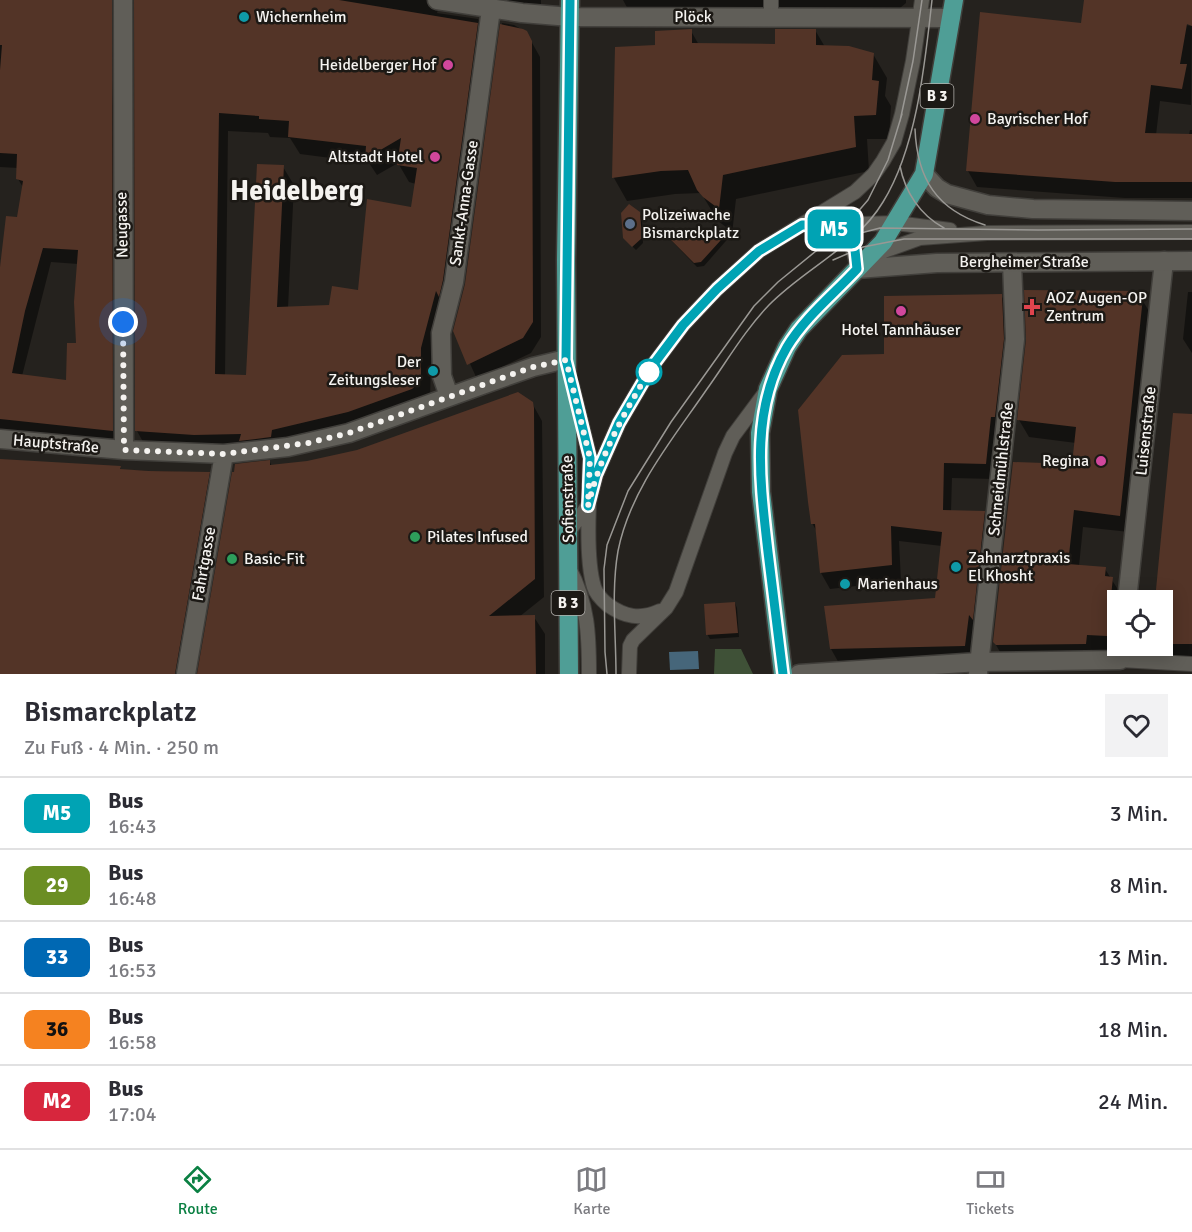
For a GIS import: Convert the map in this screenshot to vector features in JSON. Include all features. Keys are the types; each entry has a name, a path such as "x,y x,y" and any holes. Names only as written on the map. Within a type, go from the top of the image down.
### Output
{"main road":[{"name":"Sofienstraße","path":"569,674 566,360 570,8"},
{"name":"B 3","path":"783,674 761,492 760,433 768,389 787,347 799,329 883,242 924,174 952,9"}],"street":[{"name":"Neugasse","path":"123,0 124,450"},
{"name":"Plöck","path":"437,0 491,9 773,11 952,9"},
{"name":"Sankt-Anna-Gasse","path":"449,396 442,376 441,333 454,282 491,9"},
{"path":"924,174 936,188 947,194 988,205 1034,209 1192,211"},
{"name":"Luisenstraße","path":"1128,590 1164,261"},
{"name":"Bergheimer Straße","path":"857,269 937,263 1192,261"},
{"name":"Schneidmühlstraße","path":"983,666 1015,339 1012,263"},
{"name":"Hauptstraße","path":"0,438 124,450 224,454 288,447 349,433 533,367 566,360"},
{"name":"Fahrtgasse","path":"188,665 224,454"},
{"path":"799,674 983,666 1107,653"}],"lane":[{"path":"568,532 588,506 596,475 619,423 655,362 683,325 717,289 759,251 855,192 874,174 894,142 913,61 921,9"},
{"path":"802,225 896,223 973,233"},
{"path":"829,225 848,240 855,250 857,269 884,251 909,241 973,233 1192,232"},
{"path":"566,360 590,458 588,506 593,585 596,594 626,616 644,616 666,609"},
{"path":"629,674 630,646 633,640 666,609 675,592 724,453 733,436 768,389"},
{"path":"568,567 579,588 585,608 589,636 589,674"},
{"path":"1145,656 1192,664"}],"green space":[{"path":"715,649 741,649 753,674 714,674"}],"water":[{"path":"698,651 699,669 670,670 669,652"}],"building":[{"path":"0,0 112,0 113,431 0,419 0,267 6,216 17,217 23,181 16,179 17,154 0,153 2,45 0,45","holes":["43,248 78,250 74,302 76,343 67,343 66,380 12,373 25,311"]},
{"path":"134,0 339,0 478,23 443,280 439,297 436,291 421,348 421,380 412,389 348,412 272,430 271,437 239,441 241,434 194,435 135,431","holes":["219,113 259,116 259,119 289,121 288,137 366,146 365,159 401,138 397,165 417,168 411,207 367,199 358,290 332,286 329,305 277,307 284,165 257,164 246,375 215,374"]},
{"path":"1084,0 1192,0 1192,26 1187,24 1180,64 1187,64 1182,89 1151,85 1145,133 1192,134 1192,182 1115,182 966,171 980,12 1081,23"},
{"path":"500,24 527,31 532,41 533,322 523,338 467,365 453,331 465,284"},
{"path":"692,29 692,43 775,44 775,29 816,29 816,45 849,46 874,53 872,80 879,81 876,115 854,116 856,147 723,175 719,209 697,190 688,170 661,171 612,178 615,47 655,45 655,31"},
{"name":"Polizeiwache Bismarckplatz","path":"629,204 640,212 642,238 632,247 623,238 621,213"},
{"path":"731,229 701,262 694,263 663,232"},
{"path":"1024,290 1137,291 1143,297 1120,516 1074,510 1068,564 1106,567 1105,576 1113,577 1112,590 1107,590 1107,636 1087,635 1086,644 996,645 993,642 1013,462 1072,464 1076,427 1017,420 1026,340"},
{"path":"1002,294 1004,339 995,417 991,417 986,464 944,463 943,510 985,511 973,620 969,615 965,646 830,649 824,606 935,598 942,532 891,526 892,565 820,573 815,524 811,524 808,502 798,410 842,355 884,354 884,296"},
{"path":"518,392 533,402 534,408 535,579 489,616 535,615 536,674 197,674 235,464 270,460 270,465 307,461 357,450"},
{"path":"1173,413 1192,414 1192,644 1173,644 1173,590 1156,590"},
{"path":"0,459 121,466 120,469 149,471 210,472 175,674 0,674"},
{"path":"735,602 738,633 706,635 704,604"}],"tram line":[{"path":"900,121 913,61 922,0"},
{"path":"616,674 614,597 616,566 618,551 632,507 654,466 736,346 760,315 783,292 845,245 872,218 883,202 895,180 912,131 918,104 932,0"},
{"path":"607,674 604,569 607,545 628,491 671,422 754,306 778,282 843,229 868,200 888,160 902,114"},
{"path":"915,129 920,163 933,190 954,211 985,225"},
{"path":"900,166 902,176 915,202 935,223 944,228"},
{"path":"857,234 880,228 1192,229"},
{"path":"833,260 863,247 904,239 1192,239"}],"bus line":[{"name":"M5","path":"570,0 566,360 590,458 588,506 596,475 619,423 653,365 683,325 717,289 759,251 802,225 829,225 848,240 855,250 857,269 799,329 787,347 768,389 763,411 760,433 761,492 783,674"}],"place":[{"name":"Wichernheim","path":"244,17"},
{"name":"Heidelberger Hof","path":"448,65"},
{"name":"Bayrischer Hof","path":"975,119"},
{"name":"Altstadt Hotel","path":"435,157"},
{"name":"Polizeiwache Bismarckplatz","path":"630,224"},
{"name":"AOZ Augen-OP Zentrum","path":"1032,307"},
{"name":"Hotel Tannhäuser","path":"901,311"},
{"name":"Der Zeitungsleser","path":"433,371"},
{"name":"Regina","path":"1101,461"},
{"name":"Pilates Infused","path":"415,537"},
{"name":"Basic-Fit","path":"232,559"},
{"name":"Zahnarztpraxis El Khosht","path":"956,567"},
{"name":"Marienhaus","path":"845,584"}],"district":[{"name":"Heidelberg","path":"297,191"}],"route":[{"path":"123,322 124,450 224,454 288,447 329,439 533,367 566,360 590,458 588,506 596,475 619,423 653,365 649,372"}]}
